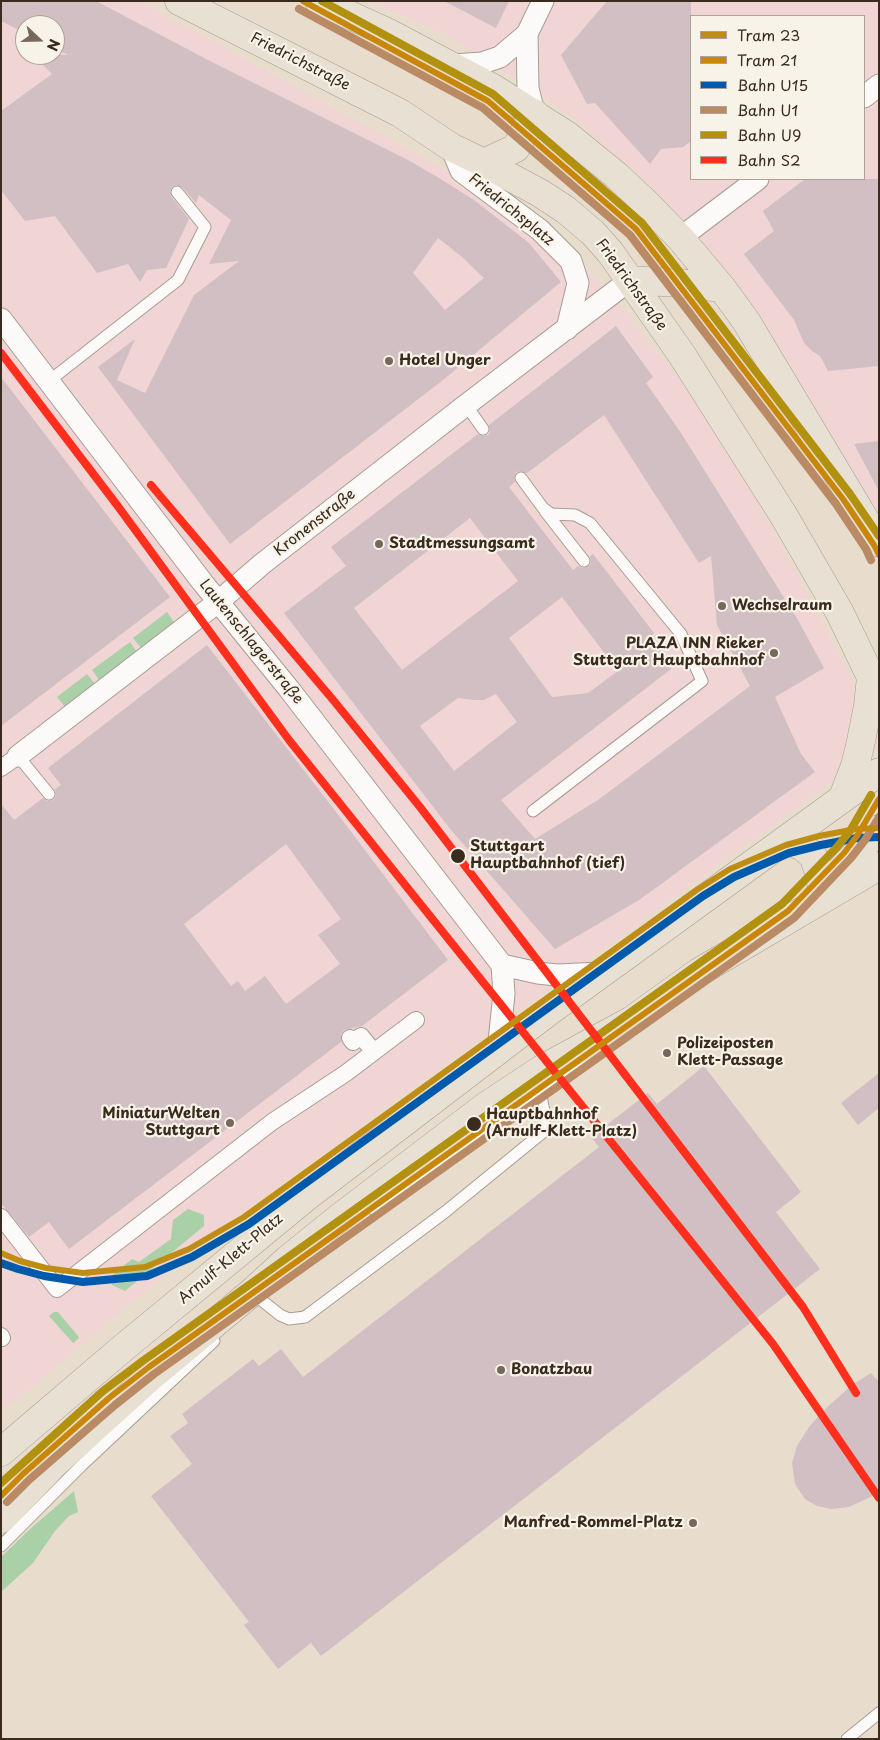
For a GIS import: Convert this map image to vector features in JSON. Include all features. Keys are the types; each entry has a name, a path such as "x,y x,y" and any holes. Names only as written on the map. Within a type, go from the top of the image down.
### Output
{"main road":[{"name":"Friedrichstraße","path":"179,1 400,112 452,147 540,193 566,210 593,233 610,252 682,355 784,516 840,613 875,686"},
{"path":"319,1 453,65 534,113 568,136 647,204 680,238 722,288 756,336 879,543"},
{"path":"484,163 516,148 534,113"},
{"path":"630,280 722,288"},
{"path":"843,797 855,766 868,706 875,686"},
{"name":"Arnulf-Klett-Platz","path":"8,1442 305,1198 600,974 879,772"},
{"path":"817,900 879,829"},
{"path":"786,840 803,847 813,856 818,868 817,900"},
{"path":"1,1519 56,1462 149,1378 251,1293 287,1260 486,1106 538,1082 632,1020 699,972 817,900 879,866"},
{"path":"817,900 879,884"}],"street":[{"path":"453,65 482,63 500,57 527,34 543,1"},
{"path":"527,34 528,88 534,113"},
{"path":"865,96 879,85"},
{"name":"Friedrichsplatz","path":"452,147 461,171 540,230 571,260 578,283 567,328"},
{"path":"680,238 757,180"},
{"name":"Kronenstraße","path":"10,762 218,602 262,564 466,405 630,280"},
{"name":"Lautenschlagerstraße","path":"1,319 218,602 289,689 502,965"},
{"path":"498,1050 504,994 502,965 538,974 600,974"},
{"path":"1,1217 57,1289 272,1122 350,1080 374,1052 416,1020"},
{"path":"350,1038 353,1042 362,1036 374,1052"}],"lane":[{"path":"49,381 178,280 205,226 176,192"},
{"path":"466,405 483,428"},
{"path":"521,478 584,561"},
{"path":"533,810 702,680 681,634 590,523 575,515 551,514 543,508"},
{"path":"10,762 49,794"},
{"path":"817,900 879,870"},
{"path":"260,1300 289,1320 305,1317 444,1212 542,1133 545,1116 538,1082 468,1140 363,1216"},
{"path":"247,1311 273,1288"},
{"path":"1,1546 82,1465 222,1334"},
{"path":"847,1739 879,1713"}],"shaded area":[{"path":"1,1 140,1 511,206 586,269 618,302 720,432 879,729 879,748 217,1231 1,1413"},
{"path":"368,1 879,1 879,514 835,448 735,288 635,171 561,108 441,32"}],"green space":[{"path":"167,612 174,622 141,648 133,638"},
{"path":"130,642 137,652 99,680 92,670"},
{"path":"87,674 95,684 65,707 57,697"},
{"path":"188,1209 204,1215 204,1226 125,1291 112,1285 110,1277 132,1259 139,1262 171,1239 173,1220"},
{"path":"54,1312 58,1312 78,1336 79,1338 73,1343 49,1316"},
{"path":"74,1491 78,1512 69,1516 55,1531 33,1563 1,1592 1,1557"}],"building":[{"path":"1,1 96,1 210,61 408,160 439,178 474,200 529,243 561,282 443,380 230,544 98,367 135,339 117,380 145,393 194,295 239,261 209,264 231,220 199,195 196,203 182,187 173,186 170,190 171,196 189,219 166,268 147,270 140,282 128,264 97,273 55,216 25,221 1,190 1,111 52,74 43,65 65,65 65,55 68,55 65,53 65,15 15,15 15,28 1,21","holes":["438,238 484,278 445,310 413,273"]},
{"path":"444,1 509,1 496,28"},
{"path":"607,1 691,1 690,142 683,147 661,149 650,164 595,103 587,104 561,55"},
{"path":"879,179 879,366 828,371 820,356 804,343 794,320 744,254 774,231 763,211 804,180"},
{"path":"616,326 653,377 646,383 681,433 798,620 824,668 775,697 801,754 815,772 639,900 555,949 451,830 284,613 346,566 331,547 478,434 488,435 490,432 489,425","holes":["604,415 699,563 711,556 717,625 750,686 598,800 535,839 501,800 671,669 651,636 654,633 593,554 590,556 591,563 588,567 582,568 578,566 573,570 509,487 515,482 516,472 527,473","470,518 518,581 402,670 354,608","562,597 618,671 588,693 552,697 509,638","496,694 517,722 454,771 420,726 458,698 484,700"]},
{"path":"1,377 170,597 1,726"},
{"path":"879,441 879,491 854,444"},
{"path":"207,645 448,960 362,1026 344,1030 341,1035 341,1042 69,1249 49,1222 29,1237 1,1203 1,804 14,820 43,798 47,801 53,800 56,796 55,789 61,785 48,768","holes":["286,844 341,919 318,935 340,964 286,1004 265,976 245,991 238,981 231,986 184,924"]},
{"name":"Bonatzbau","path":"704,1066 801,1192 776,1212 820,1269 321,1656 311,1643 278,1669 244,1625 249,1622 151,1496 192,1464 170,1436 188,1423 182,1414 253,1359 259,1366 281,1349 303,1377 599,1147 591,1137 648,1093 657,1104"},
{"path":"879,1073 879,1108 858,1125 841,1103"},
{"path":"871,1373 879,1382 879,1493 849,1507 831,1509 817,1506 805,1499 795,1484 792,1463 797,1446 809,1427 823,1411 852,1385"}],"tram line":[{"name":"21","path":"303,1 488,101 636,229 843,499 879,555"},
{"name":"21","path":"1,1496 23,1474 109,1398 149,1367 788,911 844,853 857,836 879,799"},
{"name":"23","path":"1,1253 20,1261 46,1268 83,1273 145,1267 189,1249 244,1217 698,889 730,869 786,845 856,829 879,828"}],"rail line":[{"name":"U9","path":"322,1 493,94 642,223 850,494 879,536"},
{"name":"U1","path":"299,9 483,108 630,235 836,504 866,549 871,560"},
{"name":"S2","path":"1,353 117,505 289,740 773,1344 879,1498"},
{"name":"S2","path":"151,485 334,701 420,807 803,1307 856,1393"},
{"name":"U9","path":"1,1483 103,1391 144,1360 782,904 837,847 850,831 871,795"},
{"name":"U1","path":"7,1502 29,1480 115,1405 154,1374 794,918 851,858 879,817"},
{"name":"U15","path":"1,1263 44,1276 83,1282 147,1276 192,1257 249,1224 703,896 734,877 789,853 857,838 879,837"}],"place":[{"name":"Hotel Unger","path":"389,361"},
{"name":"Stadtmessungsamt","path":"379,544"},
{"name":"Wechselraum","path":"722,606"},
{"name":"PLAZA INN Rieker Stuttgart Hauptbahnhof","path":"774,653"},
{"name":"Stuttgart Hauptbahnhof (tief)","path":"458,856"},
{"name":"Polizeiposten Klett-Passage","path":"667,1053"},
{"name":"MiniaturWelten Stuttgart","path":"230,1123"},
{"name":"Hauptbahnhof (Arnulf-Klett-Platz)","path":"474,1124"},
{"name":"Bonatzbau","path":"501,1370"},
{"name":"Manfred-Rommel-Platz","path":"693,1523"}]}
